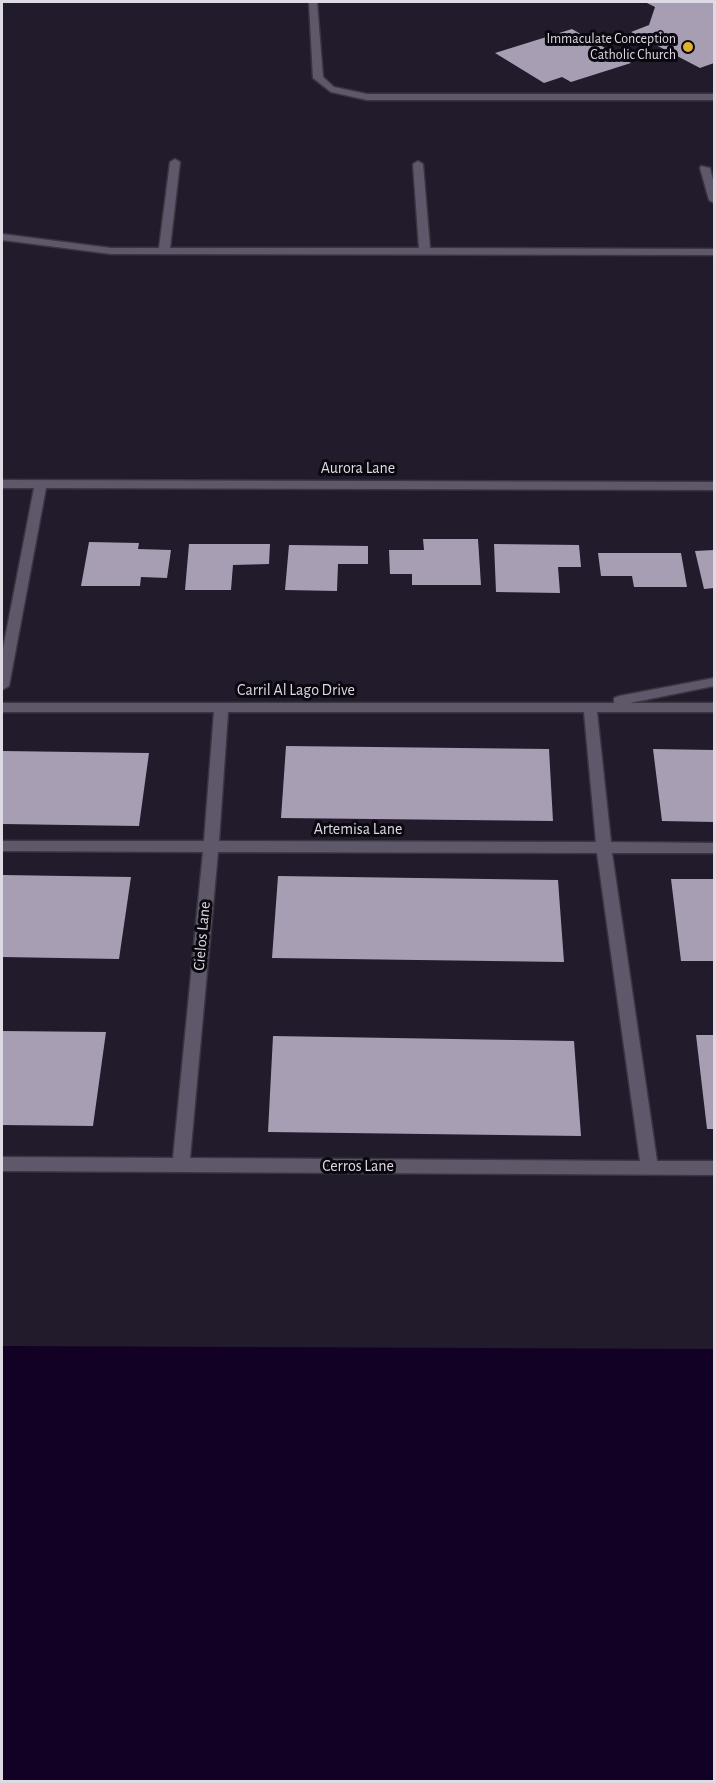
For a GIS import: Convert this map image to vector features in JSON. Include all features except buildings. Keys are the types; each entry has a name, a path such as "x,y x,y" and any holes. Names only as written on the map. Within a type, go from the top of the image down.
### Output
{"street":[{"path":"313,2 318,78 331,89 367,97 714,97"},
{"path":"164,251 175,162"},
{"path":"418,164 424,252"},
{"path":"705,168 714,200"},
{"path":"2,237 111,251 714,252"},
{"name":"Aurora Lane","path":"2,483 714,486"},
{"path":"2,686 41,484"},
{"name":"Carril Al Lago Drive","path":"590,708 714,682"},
{"name":"Carril Al Lago Drive","path":"2,707 714,708"},
{"name":"Cielos Lane","path":"181,1164 211,847 221,708"},
{"path":"590,708 604,848 650,1168"},
{"name":"Artemisa Lane","path":"2,846 714,848"},
{"name":"Cerros Lane","path":"2,1164 714,1168"}],"shaded area":[{"path":"2,1346 714,1349 714,1781 2,1781"}],"place":[{"name":"Immaculate Conception Catholic Church","path":"688,47"}]}
